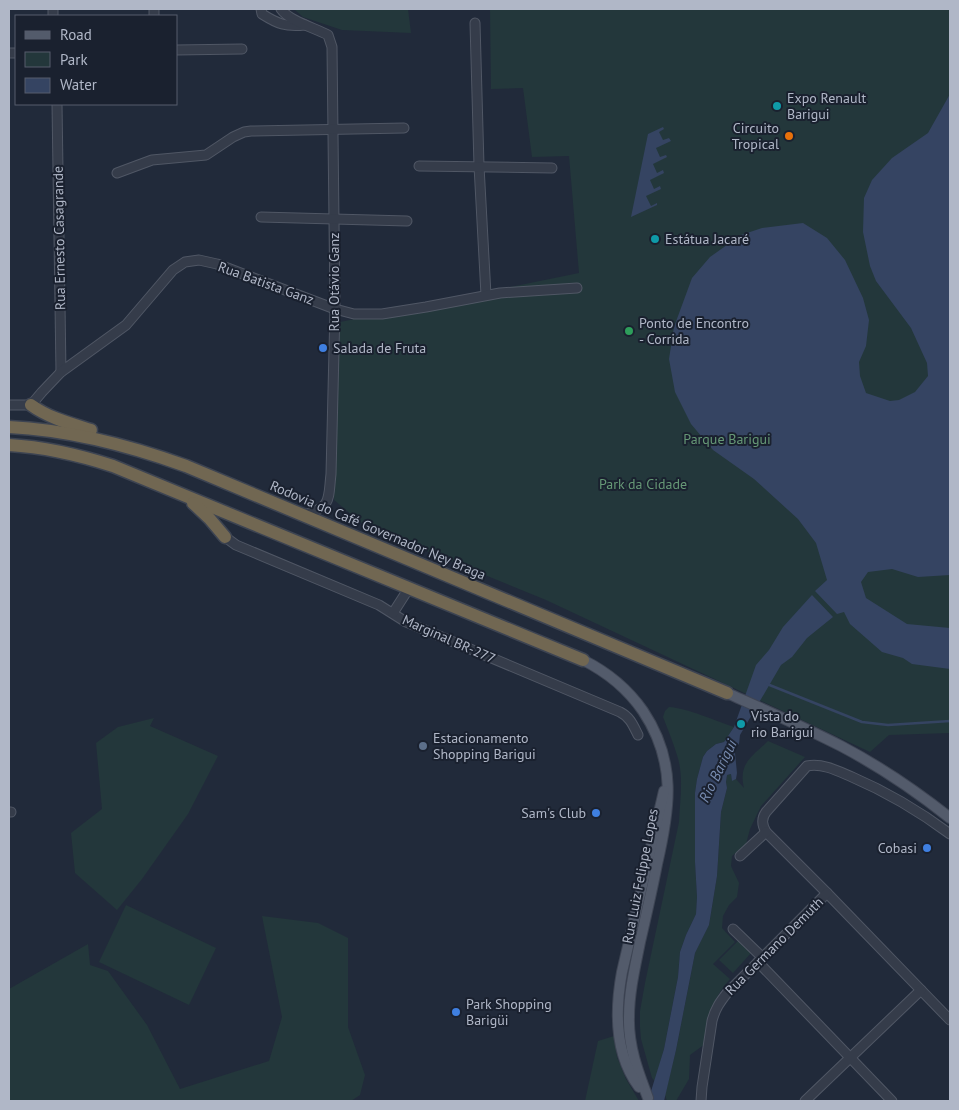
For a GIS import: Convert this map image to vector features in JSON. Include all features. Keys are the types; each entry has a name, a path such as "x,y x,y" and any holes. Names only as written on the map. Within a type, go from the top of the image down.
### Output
{"highway":[{"path":"31,405 61,421 124,440 186,466"},
{"name":"Rodovia do Café Governador Ney Braga","path":"9,427 44,429 97,438 186,466 727,693"},
{"path":"9,445 65,452 113,466 583,660"},
{"path":"183,495 209,518 225,537"}],"main road":[{"name":"Rua Luiz Felippe Lopes","path":"583,660 616,680 639,705 658,739 667,776 668,804 665,831 632,982 629,1016 629,1031 633,1055 649,1100"},
{"path":"727,693 835,743 862,758 899,781 950,818"}],"street":[{"path":"261,9 262,14 276,22 291,26 305,25"},
{"path":"280,9 305,25"},
{"path":"475,23 479,166 486,295"},
{"name":"Rua Otávio Ganz","path":"304,515 322,509 326,504 332,474 335,309 332,47 328,35 305,25"},
{"path":"178,50 242,49"},
{"name":"Rua Ernesto Casagrande","path":"57,105 61,372"},
{"path":"117,173 152,160 206,155 244,132 263,130 404,128"},
{"path":"419,166 552,168"},
{"path":"261,217 407,221"},
{"name":"Rua Batista Ganz","path":"31,405 61,372 126,325 173,270 185,262 200,260 216,264 335,309 354,314 382,314 426,308 500,293 577,288"},
{"path":"9,405 31,405"},
{"name":"Marginal BR-277","path":"225,537 236,545 378,605 406,622 625,714 630,719 638,735"},
{"path":"393,614 409,588"},
{"path":"950,834 892,796 847,775 819,765 807,766 766,812 762,822 766,832 828,893 950,1020"},
{"path":"740,856 766,832"},
{"name":"Rua Germano Demuth","path":"701,1101 714,1012 718,1003 828,893"},
{"path":"733,929 850,1058 892,1101"},
{"path":"805,1101 921,990"}],"green space":[{"path":"294,9 408,9 411,33 342,30 303,17"},
{"name":"Parque Barigui","path":"490,9 950,9 950,733 889,735 870,752 546,600 365,526 334,500 340,322 579,273 569,156 532,157 523,88 491,89"},
{"path":"669,707 693,712 734,727 724,742 716,744 707,751 703,757 697,779 695,793 696,914 680,952 678,977 664,1049 655,1081 652,1078 641,1039 640,1011 679,822 681,788 679,763 663,717"},
{"path":"154,718 150,726 218,756 188,814 142,879 117,910 75,873 71,833 102,809 96,743 118,727"},
{"path":"768,741 805,757 761,806 750,829 746,844 732,856 731,866 739,883 737,897 729,905 723,916 722,928 735,942 713,964 730,979 715,1002 705,1044 690,1055 689,1079 676,1101 667,1101 665,1095 695,953 709,925 717,876 721,812 727,788 727,775 731,774 732,780 736,779 744,788 743,772 745,766 752,756"},
{"path":"126,905 216,948 189,1005 99,962"},
{"path":"262,916 318,923 348,938 348,1027 365,1075 360,1095 351,1101 9,1101 9,989 88,944 90,965 108,971 147,1025 180,1089 269,1061 282,1017"},
{"path":"738,941 751,953 733,973 719,960"},
{"path":"614,1036 617,1057 626,1079 639,1101 585,1101 598,1041"}],"water":[{"path":"950,94 950,575 918,577 892,569 868,572 861,582 866,598 907,624 950,628 950,669 912,664 903,658 882,652 850,624 844,612 837,614 815,591 827,580 816,543 798,519 754,479 713,450 691,424 675,392 669,359 674,327 692,278 710,257 741,235 762,228 803,223 827,238 845,260 863,298 869,320 866,346 859,362 860,376 866,393 890,401 899,400 915,392 928,376 927,363 911,328 876,281 870,266 863,232 864,198 872,180 892,158 928,133"},
{"path":"663,127 664,129 659,132 663,140 669,138 671,141 656,148 660,157 666,155 667,157 653,164 657,173 663,170 664,173 650,180 654,189 660,186 661,189 646,196 651,206 657,203 657,205 631,217 648,134"},
{"name":"Rio Barigui","path":"812,595 833,617 807,638 792,657 781,665 740,735 739,744 735,749 736,779 732,781 731,774 727,775 727,788 721,812 717,876 709,925 695,953 664,1101 648,1101 664,1049 678,977 680,952 696,914 695,793 703,757 716,744 724,742 734,727 756,665 769,650 783,627"}],"waterway":[{"path":"767,684 862,722 888,725 950,721"}],"place":[{"name":"Expo Renault Barigui","path":"777,106"},
{"name":"Circuito Tropical","path":"789,136"},
{"name":"Estátua Jacaré","path":"655,239"},
{"name":"Ponto de Encontro - Corrida","path":"629,331"},
{"name":"Salada de Fruta","path":"323,348"},
{"name":"Vista do rio Barigui","path":"741,724"},
{"name":"Estacionamento Shopping Barigui","path":"423,746"},
{"name":"Sam's Club","path":"596,813"},
{"name":"Cobasi","path":"927,848"},
{"name":"Park Shopping Barigüi","path":"456,1012"}],"park label":[{"name":"Park da Cidade","path":"643,484"}]}
